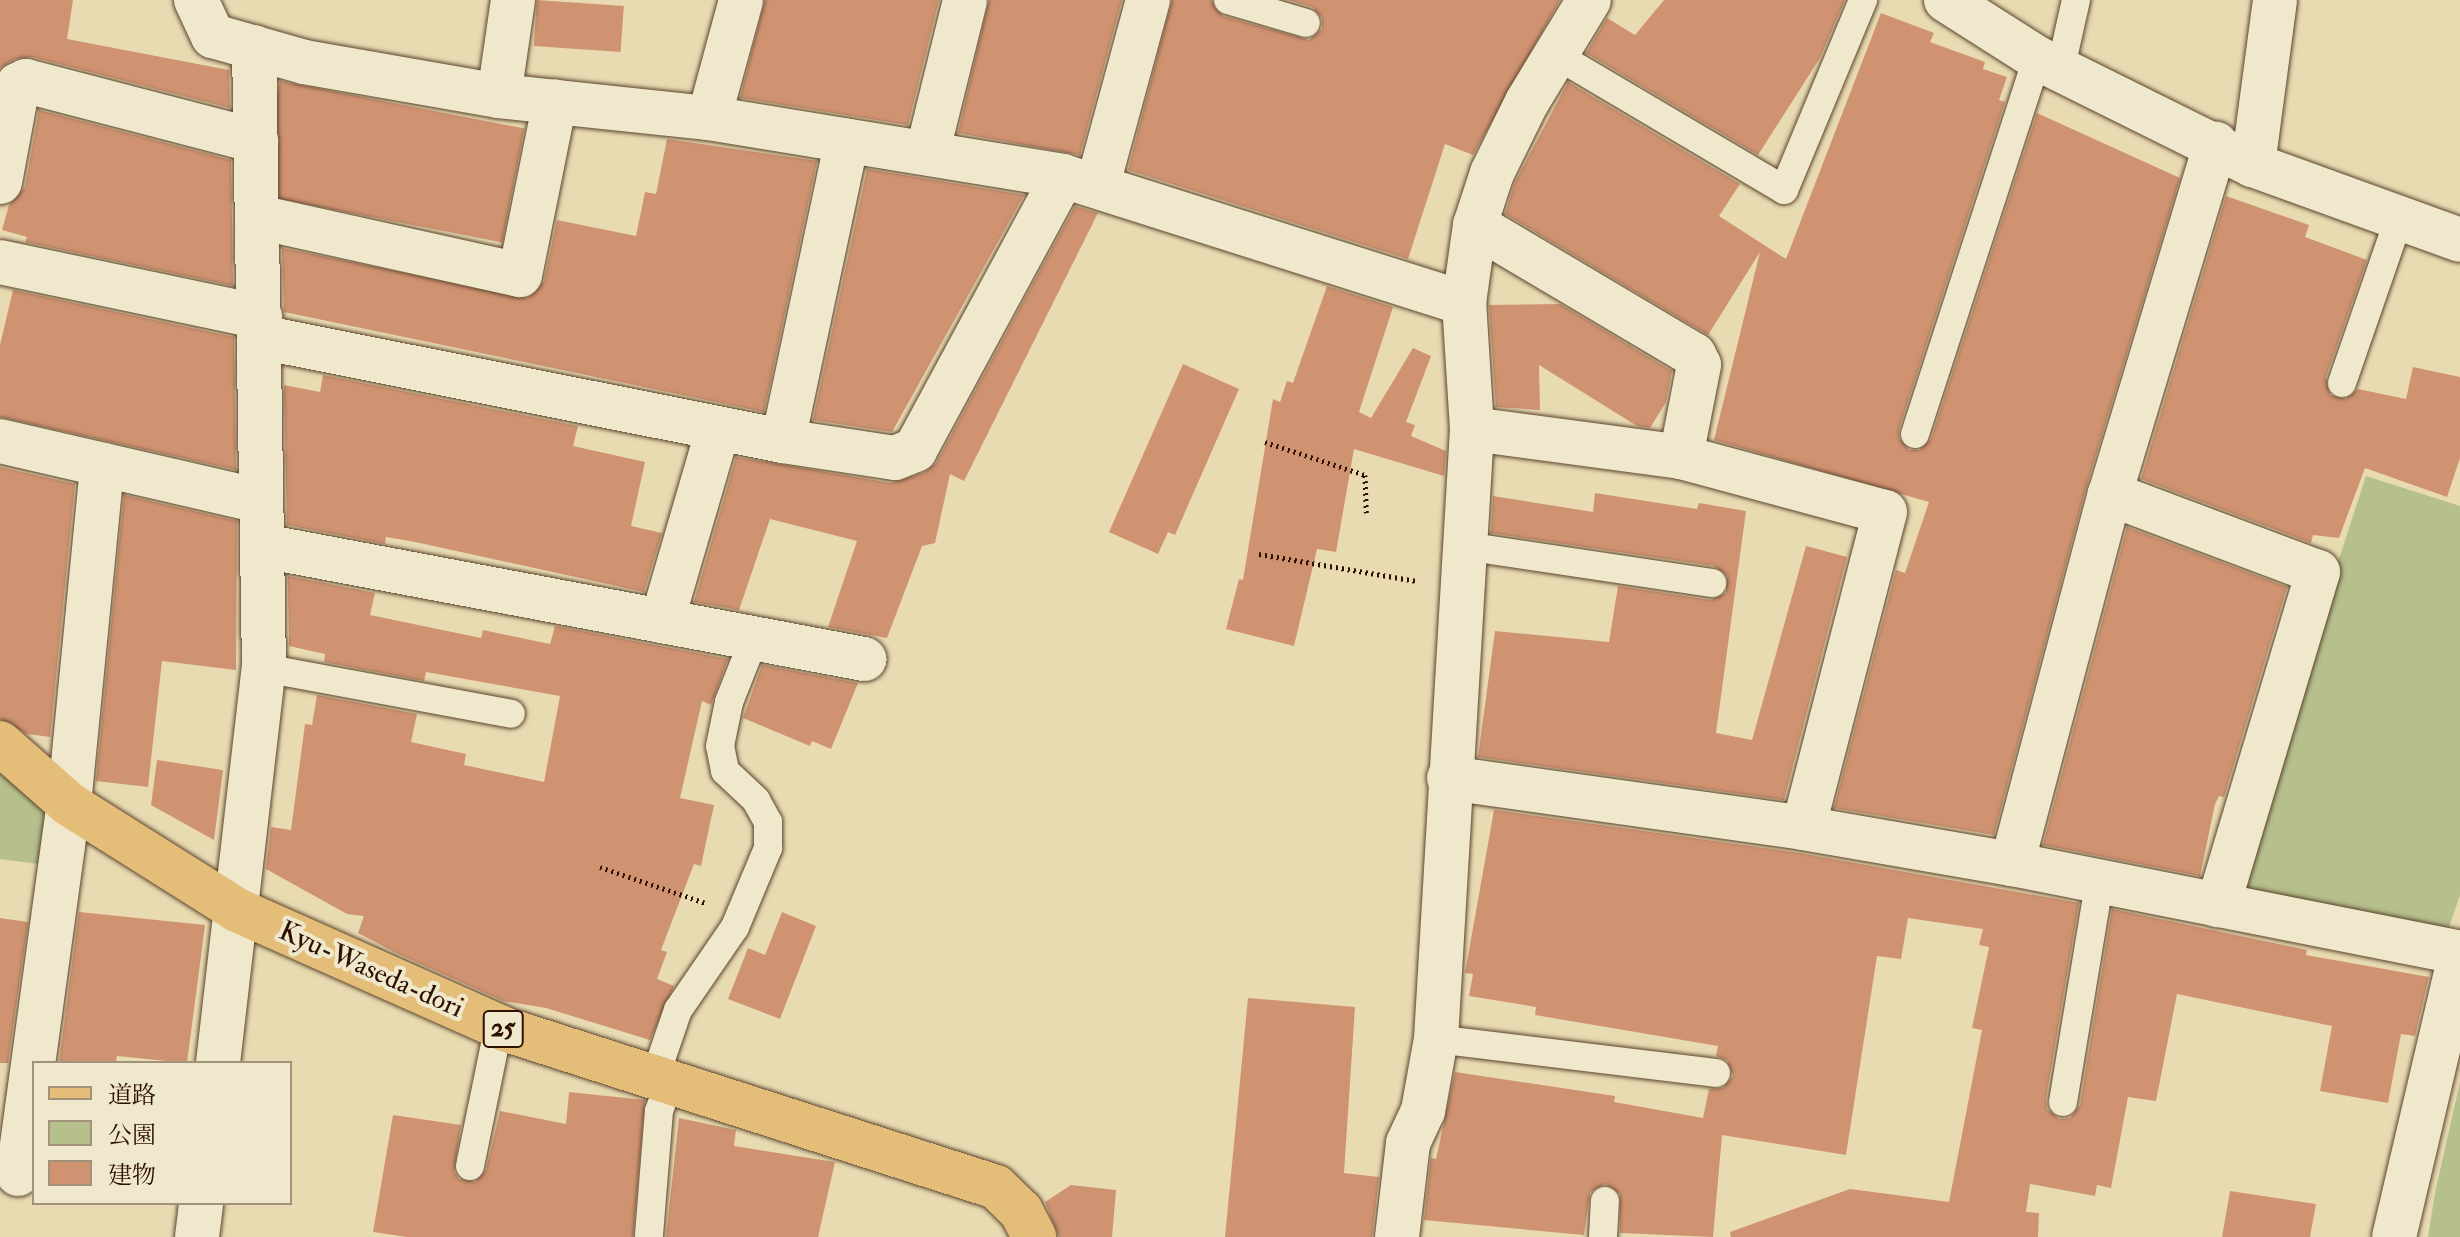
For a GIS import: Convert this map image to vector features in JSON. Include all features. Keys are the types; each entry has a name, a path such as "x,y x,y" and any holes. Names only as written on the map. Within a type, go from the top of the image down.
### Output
{"main road":[{"name":"Kyu-Waseda-dori","path":"0,743 69,804 237,910 504,1029 996,1187 1021,1211 1034,1237"}],"street":[{"path":"196,0 213,36 304,62 499,96 709,118 847,141 928,150 1080,180 1464,303"},
{"path":"499,96 513,0"},
{"path":"709,118 741,0"},
{"path":"928,150 965,0"},
{"path":"0,262 260,327 718,429 895,458 915,450 1080,180 1148,0"},
{"path":"1397,1237 1408,1143 1423,1111 1436,1039 1472,429 1464,303 1475,225 1492,173 1589,0"},
{"path":"1946,0 2049,62 2253,165 2460,240"},
{"path":"2253,165 2275,0"},
{"path":"218,1061 264,668 254,47"},
{"path":"0,182 18,85 26,81 256,141"},
{"path":"258,217 509,277 520,275 555,102"},
{"path":"783,441 847,141"},
{"path":"2012,864 2110,494 2216,144"},
{"path":"1475,225 1694,355 1699,365 1681,457"},
{"path":"662,621 718,429"},
{"path":"1472,429 1681,457 1885,512 1803,828"},
{"path":"0,441 259,501"},
{"path":"33,1061 69,804 102,465"},
{"path":"2110,494 2318,572 2218,905"},
{"path":"263,546 864,659"},
{"path":"1449,778 1803,828 2100,879 2460,955 2394,1237"},
{"path":"17,1174 32,1067"},
{"path":"197,1237 201,1205"}],"lane":[{"path":"1228,0 1306,23"},
{"path":"1556,55 1784,190 1863,0"},
{"path":"1915,434 2049,62 2076,0"},
{"path":"2342,383 2399,218"},
{"path":"1464,546 1712,583"},
{"path":"649,1235 662,1079 678,1010 741,915 768,848 768,822 756,800 725,771 720,746 729,702 754,639"},
{"path":"264,668 511,714"},
{"path":"2063,1102 2100,879"},
{"path":"470,1166 495,1044 504,1029"},
{"path":"1436,1039 1716,1073"},
{"path":"1603,1237 1605,1201"}],"path":[{"path":"1265,442 1365,475 1366,513"},
{"path":"1259,554 1462,589"},
{"path":"600,867 741,915"}],"green space":[{"path":"2366,476 2460,506 2460,895 2445,939 2229,897"},
{"path":"0,765 47,808 39,864 0,859"},
{"path":"2460,1082 2460,1237 2428,1237 2435,1193"}],"building":[{"path":"0,0 73,0 67,39 229,70 230,108 32,57 15,59 0,68"},
{"path":"537,0 624,6 621,52 534,46"},
{"path":"765,0 939,0 908,125 740,98"},
{"path":"989,0 1122,0 1080,155 958,133"},
{"path":"1172,0 1211,0 1223,16 1309,40 1322,29 1322,18 1312,7 1288,0 1560,0 1473,155 1445,144 1408,259 1128,170"},
{"path":"1664,0 1845,0 1820,58 1758,155 1586,53 1607,18 1635,35"},
{"path":"1881,13 1934,33 1930,42 1985,62 1983,69 2007,77 1999,100 2005,102 1899,429 1899,438 1909,450 1919,450 1931,439 2037,113 2180,178 2086,488 1994,835 1834,808 1896,570 1905,573 1929,502 1714,440 1760,252 1708,335 1505,214 1515,182 1568,82 1740,184 1719,216 1786,259"},
{"path":"280,81 524,129 502,242 258,195"},
{"path":"39,110 231,160 233,286 25,242 27,237 2,230 9,205 25,187"},
{"path":"667,139 817,161 764,412 284,312 282,248 528,298 544,281 557,220 636,236 645,192 656,194"},
{"path":"867,169 1024,195 892,432 813,420"},
{"path":"2226,196 2309,225 2305,237 2367,260 2326,377 2330,395 2346,399 2358,389 2406,399 2413,367 2460,377 2460,458 2447,497 2365,468 2339,538 2313,535 2311,543 2141,479"},
{"path":"1075,206 1098,213 964,481 950,474 935,543 922,546 887,638 828,627 857,541 770,519 739,610 694,602 736,457 891,483 924,473 936,463"},
{"path":"1327,286 1393,307 1359,412 1371,418 1413,348 1431,356 1406,422 1415,425 1411,436 1446,451 1444,476 1354,449 1336,552 1317,549 1294,646 1226,629 1239,579 1243,580 1273,399 1280,402 1287,381 1293,383"},
{"path":"13,290 234,337 236,470 0,417 0,345"},
{"path":"1560,304 1672,371 1666,402 1650,428 1637,426 1539,365 1540,410 1496,407 1489,305"},
{"path":"1183,364 1239,389 1175,535 1168,532 1158,554 1109,532"},
{"path":"323,375 578,426 573,446 645,462 631,526 662,533 644,592 415,542 386,537 385,544 287,525 284,385 320,392"},
{"path":"0,467 75,484 50,737 27,734 0,719"},
{"path":"1595,493 1697,509 1699,503 1746,511 1716,733 1752,740 1806,546 1847,557 1784,800 1478,757 1495,631 1609,642 1618,586 1710,600 1726,593 1727,576 1714,566 1491,533 1493,496 1593,512"},
{"path":"124,495 237,521 236,670 162,661 148,787 96,781"},
{"path":"2127,527 2287,587 2224,797 2219,796 2215,804 2200,876 2043,845"},
{"path":"288,576 375,593 370,615 481,638 483,630 550,644 555,626 728,659 711,705 702,701 680,798 714,805 701,866 694,864 661,950 667,952 657,979 674,986 650,1040 546,1008 503,1001 358,933 364,916 347,914 266,869 271,827 291,830 305,724 312,725 317,695 417,714 411,742 466,754 464,765 544,782 560,696 426,672 424,681 324,662 325,654 289,646"},
{"path":"762,665 858,683 831,749 812,741 810,746 743,718"},
{"path":"157,760 223,770 214,840 151,805"},
{"path":"1494,810 1799,853 2079,903 2046,1099 2047,1109 2059,1119 2070,1118 2080,1105 2112,909 2307,950 2306,955 2429,977 2415,1036 2401,1034 2388,1103 2320,1091 2332,1026 2177,994 2156,1101 2128,1097 2111,1188 2097,1185 2095,1196 2030,1184 2026,1212 2039,1213 2038,1237 1731,1237 1730,1232 1850,1189 1949,1202 1982,1030 1972,1028 1989,947 1979,945 1983,929 1908,918 1901,959 1877,956 1846,1155 1722,1135 1713,1237 1620,1233 1620,1194 1605,1184 1590,1192 1584,1235 1424,1220 1431,1158 1436,1159 1455,1072 1615,1096 1614,1102 1703,1118 1709,1089 1723,1088 1733,1076 1727,1060 1716,1056 1718,1046 1535,1015 1536,1007 1469,996 1473,974 1465,973"},
{"path":"79,912 205,925 187,1061 117,1056 116,1061 59,1061"},
{"path":"782,912 816,926 780,1019 728,999 748,948 765,955"},
{"path":"0,918 28,922 8,1063 0,1063"},
{"path":"1248,998 1355,1007 1344,1173 1379,1177 1372,1237 1225,1237"},
{"path":"569,1092 645,1100 633,1237 407,1237 373,1232 393,1115 461,1125 454,1171 459,1179 475,1182 486,1170 500,1111 566,1124"},
{"path":"679,1118 736,1130 734,1146 835,1162 818,1237 666,1237"},
{"path":"1071,1185 1116,1190 1112,1237 1059,1237 1045,1202"},
{"path":"2230,1191 2316,1204 2310,1237 2222,1237"}]}
